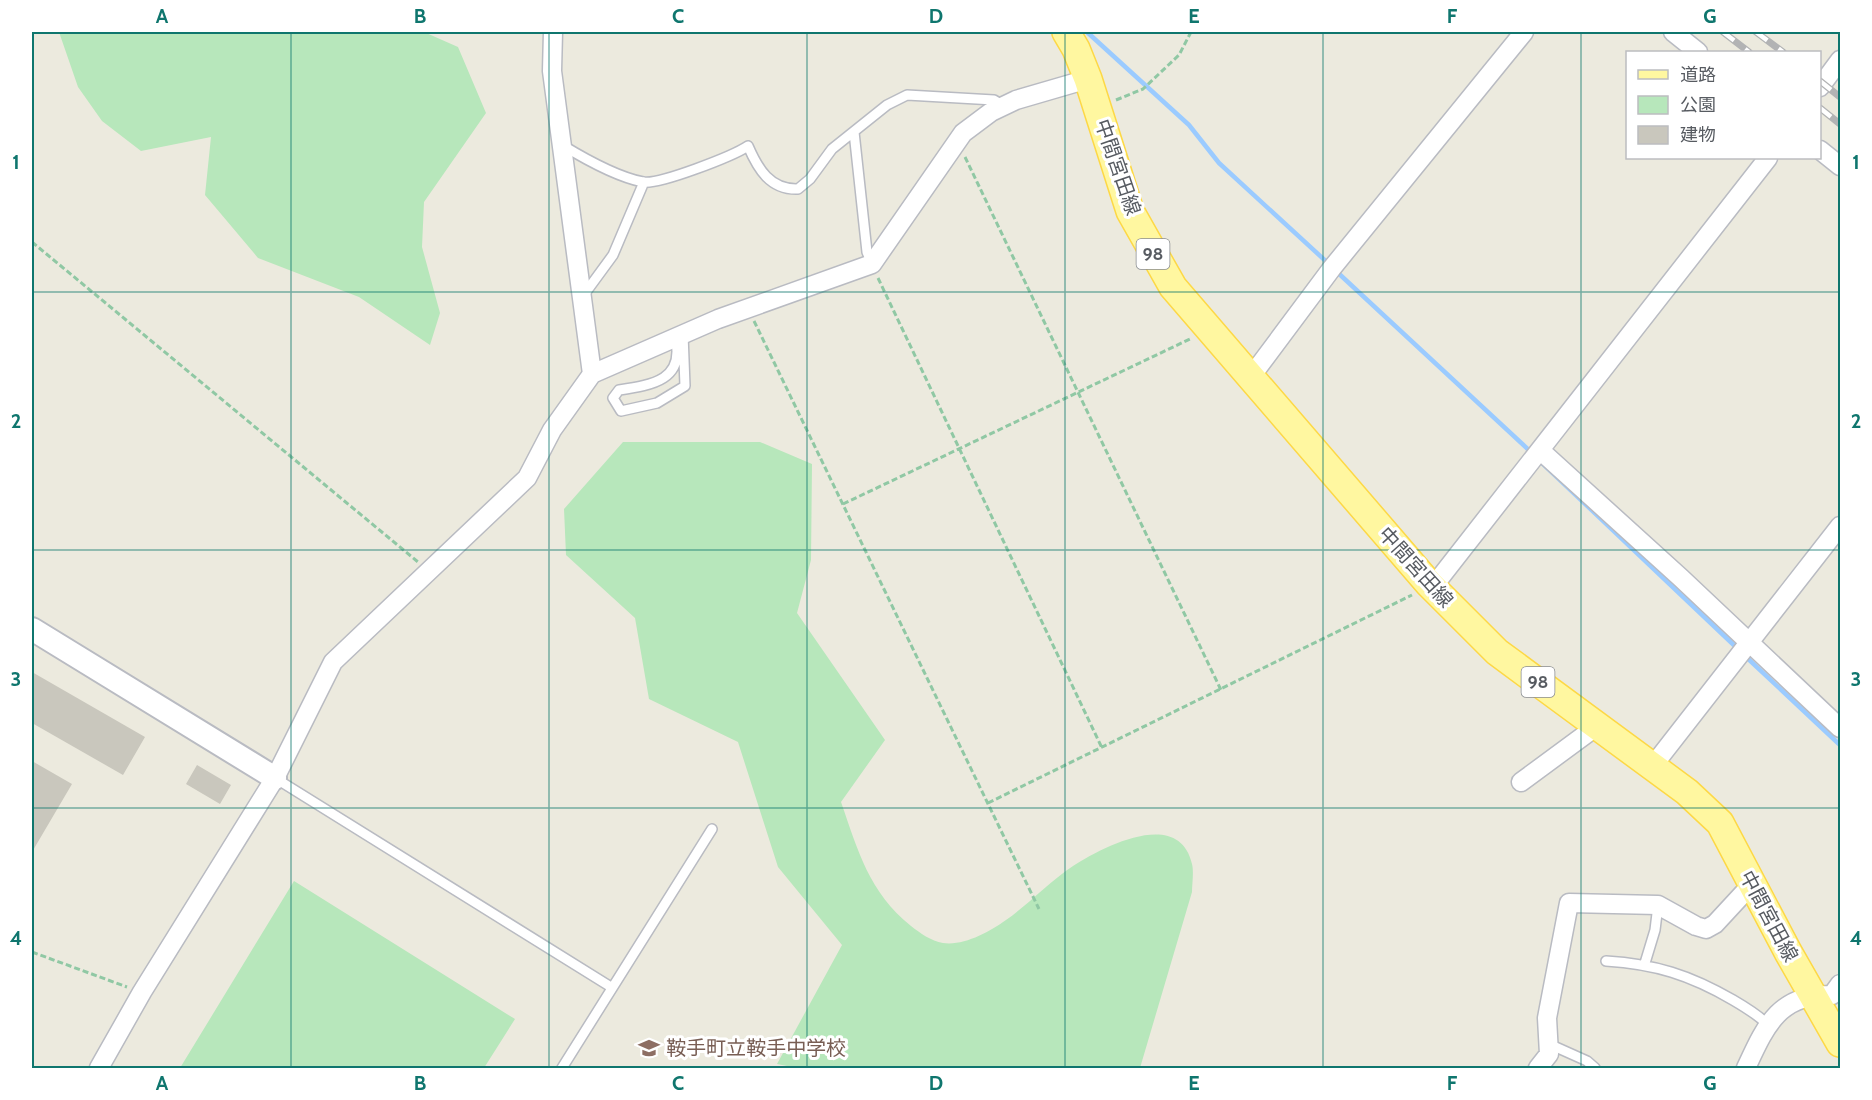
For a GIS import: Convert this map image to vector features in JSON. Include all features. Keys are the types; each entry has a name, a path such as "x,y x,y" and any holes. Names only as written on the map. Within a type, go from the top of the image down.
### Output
{"main road":[{"name":"中間宮田線","path":"1066,32 1076,49 1088,79 1130,211 1173,287 1430,586 1497,652 1687,792 1720,823 1840,1043"}],"street":[{"path":"553,32 552,71 592,374"},
{"path":"1250,378 1332,268 1524,32"},
{"path":"1673,32 1697,51"},
{"path":"1821,86 1840,60"},
{"path":"99,1068 142,992 275,778 333,662 527,478 552,430 592,374 679,336 872,264 963,133 1004,106 1088,79"},
{"path":"1821,151 1840,166"},
{"path":"1430,586 1541,451 1767,159"},
{"path":"1541,451 1681,578 1840,728"},
{"path":"1652,768 1840,526"},
{"path":"32,629 275,778"},
{"path":"1521,782 1597,726"},
{"path":"1538,1068 1549,1054 1547,1018 1569,903 1658,905 1706,929 1715,924 1752,884"},
{"path":"1746,1068 1767,1024 1782,1010 1812,994 1832,995 1840,984"}],"lane":[{"path":"562,145 588,161 644,182 705,164 748,146 756,163 772,183 798,189 810,179 832,149 887,105 907,95 994,100 1004,106"},
{"path":"854,132 867,252 872,264"},
{"path":"582,297 613,255 644,182"},
{"path":"679,336 685,386 657,403 621,411 613,398 619,390 651,386 668,375 677,361 679,336"},
{"path":"275,778 611,987"},
{"path":"562,1068 712,829"},
{"path":"1645,963 1655,930 1658,905"},
{"path":"1606,961 1645,963 1700,980 1759,1015 1767,1024"},
{"path":"1548,1044 1587,1061 1595,1068"}],"path":[{"path":"1097,107 1143,89 1179,55 1191,32"},
{"path":"955,144 962,152 1221,690"},
{"path":"32,242 429,571"},
{"path":"872,264 1102,748"},
{"path":"748,309 1039,909"},
{"path":"843,504 1208,329"},
{"path":"988,802 1380,613 1430,586"},
{"path":"32,952 142,992"}],"green space":[{"path":"59,32 424,32 458,47 486,113 424,202 422,247 440,313 430,345 359,297 258,258 205,195 211,137 141,151 102,121 78,87"},
{"path":"623,442 760,442 812,464 811,560 797,613 885,740 841,802 860,854 875,885 897,913 911,926 930,939 939,942 959,942 992,929 1073,866 1120,842 1157,835 1172,838 1184,847 1193,867 1192,892 1140,1068 797,1068 777,1064 842,945 778,867 738,742 649,699 635,618 566,555 564,509"},
{"path":"294,881 515,1019 484,1068 180,1068"}],"building":[{"path":"32,672 145,737 123,775 32,723"},
{"path":"32,761 72,784 32,852"},
{"path":"197,765 231,785 220,804 186,784"}],"waterway":[{"path":"1087,32 1189,125 1219,163 1330,265"},
{"path":"1336,271 1532,453"},
{"path":"1542,463 1738,649"},
{"path":"1744,655 1840,745"}],"railway":[{"path":"1723,32 1748,51"},
{"path":"1756,32 1782,51"},
{"path":"1821,82 1840,97"},
{"path":"1821,109 1840,124"}],"place":[{"name":"鞍手町立鞍手中学校","path":"649,1048"}]}
